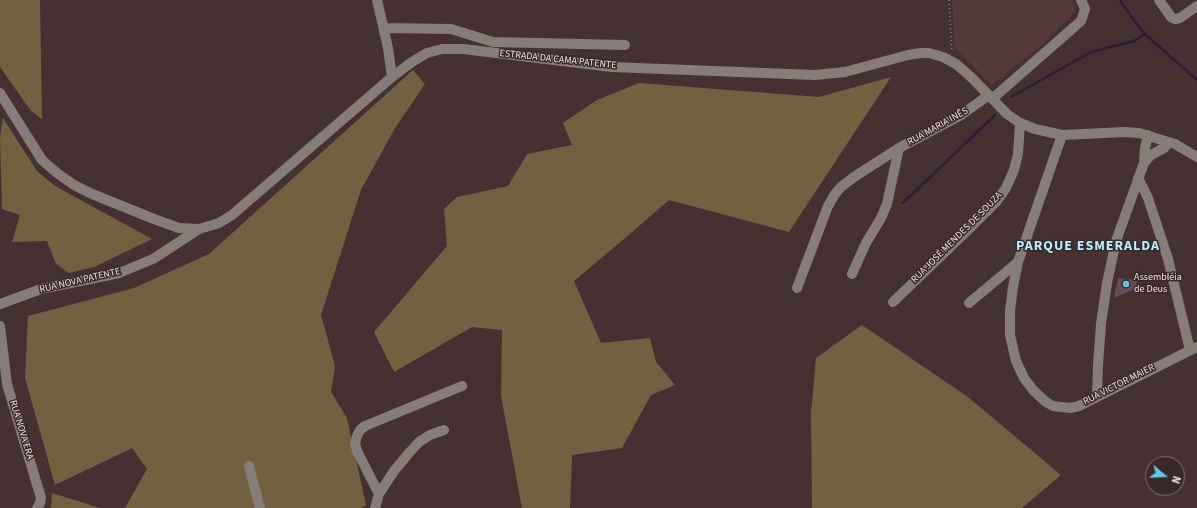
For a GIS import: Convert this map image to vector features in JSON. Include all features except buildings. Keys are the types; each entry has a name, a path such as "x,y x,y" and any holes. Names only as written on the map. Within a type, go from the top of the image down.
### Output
{"street":[{"path":"377,0 384,28 392,78"},
{"name":"RUA MARIA INÊS","path":"852,274 887,204 899,148 961,115 990,97 1081,21 1085,10 1081,0"},
{"path":"1159,0 1171,17 1175,19 1180,18 1197,6"},
{"path":"384,28 446,28 493,42 625,45"},
{"name":"ESTRADA DA CAMA PATENTE","path":"1,95 42,160 57,173 74,185 92,194 179,228 199,229 219,223 232,215 412,62 427,53 442,49 462,49 612,67 815,75 845,72 921,53 935,54 949,60 962,69 1007,114 1020,123 1041,131 1062,135 1125,132 1148,135 1169,142 1197,157"},
{"name":"RUA JOSÉ MENDES DE SOUZA","path":"894,302 967,232 996,202 1006,188 1014,170 1018,154 1020,123"},
{"name":"RUA VICTOR MAIER","path":"1062,135 1018,262 1012,287 1010,335 1016,361 1024,378 1033,390 1046,402 1053,406 1070,408 1079,406 1193,348"},
{"path":"1097,396 1101,324 1107,283 1116,241 1144,163 1148,135"},
{"path":"1144,163 1151,155 1164,148 1169,142"},
{"path":"797,288 828,206 835,194 841,187 854,177 899,148"},
{"path":"1138,178 1148,198 1168,259 1193,348"},
{"name":"RUA NOVA PATENTE","path":"0,304 41,290 119,273 153,259 199,229"},
{"path":"969,303 1018,262"},
{"name":"RUA NOVA ERA","path":"0,326 4,385 42,498 37,508"},
{"path":"379,494 357,451 355,443 356,436 360,430 365,426 462,386"},
{"path":"375,508 379,494 394,471 419,442 430,435 444,430"},
{"path":"249,466 260,508"}],"path":[{"path":"949,0 952,53 949,60"}],"shaded area":[{"path":"0,0 40,0 42,119 31,111 0,67"},
{"path":"952,0 1071,0 1076,11 1042,45 991,85 955,48"},
{"path":"413,70 425,84 395,128 361,190 321,315 335,366 331,392 347,418 366,505 361,508 125,508 147,469 132,448 55,485 25,378 28,316 134,288 209,254"},
{"path":"891,77 789,232 669,200 574,281 601,343 650,338 656,362 675,385 651,395 622,448 572,455 570,508 522,508 501,396 502,330 472,327 394,372 374,332 447,246 444,209 457,197 508,186 527,154 572,145 563,123 597,100 639,83 819,97"},
{"path":"3,118 37,171 55,186 152,239 94,267 69,273 56,264 47,241 12,242 20,215 2,209 0,136"},
{"path":"862,325 968,397 1061,475 1022,508 812,508 811,413 816,358"},
{"path":"52,493 100,508 51,508"}],"waterway":[{"path":"1120,0 1145,34 1197,80"},
{"path":"1011,97 1091,52 1134,41 1145,34"},
{"path":"903,203 995,115"}],"place":[{"name":"Assembléia de Deus","path":"1126,284"}],"district":[{"name":"PARQUE ESMERALDA","path":"1088,247"}]}
